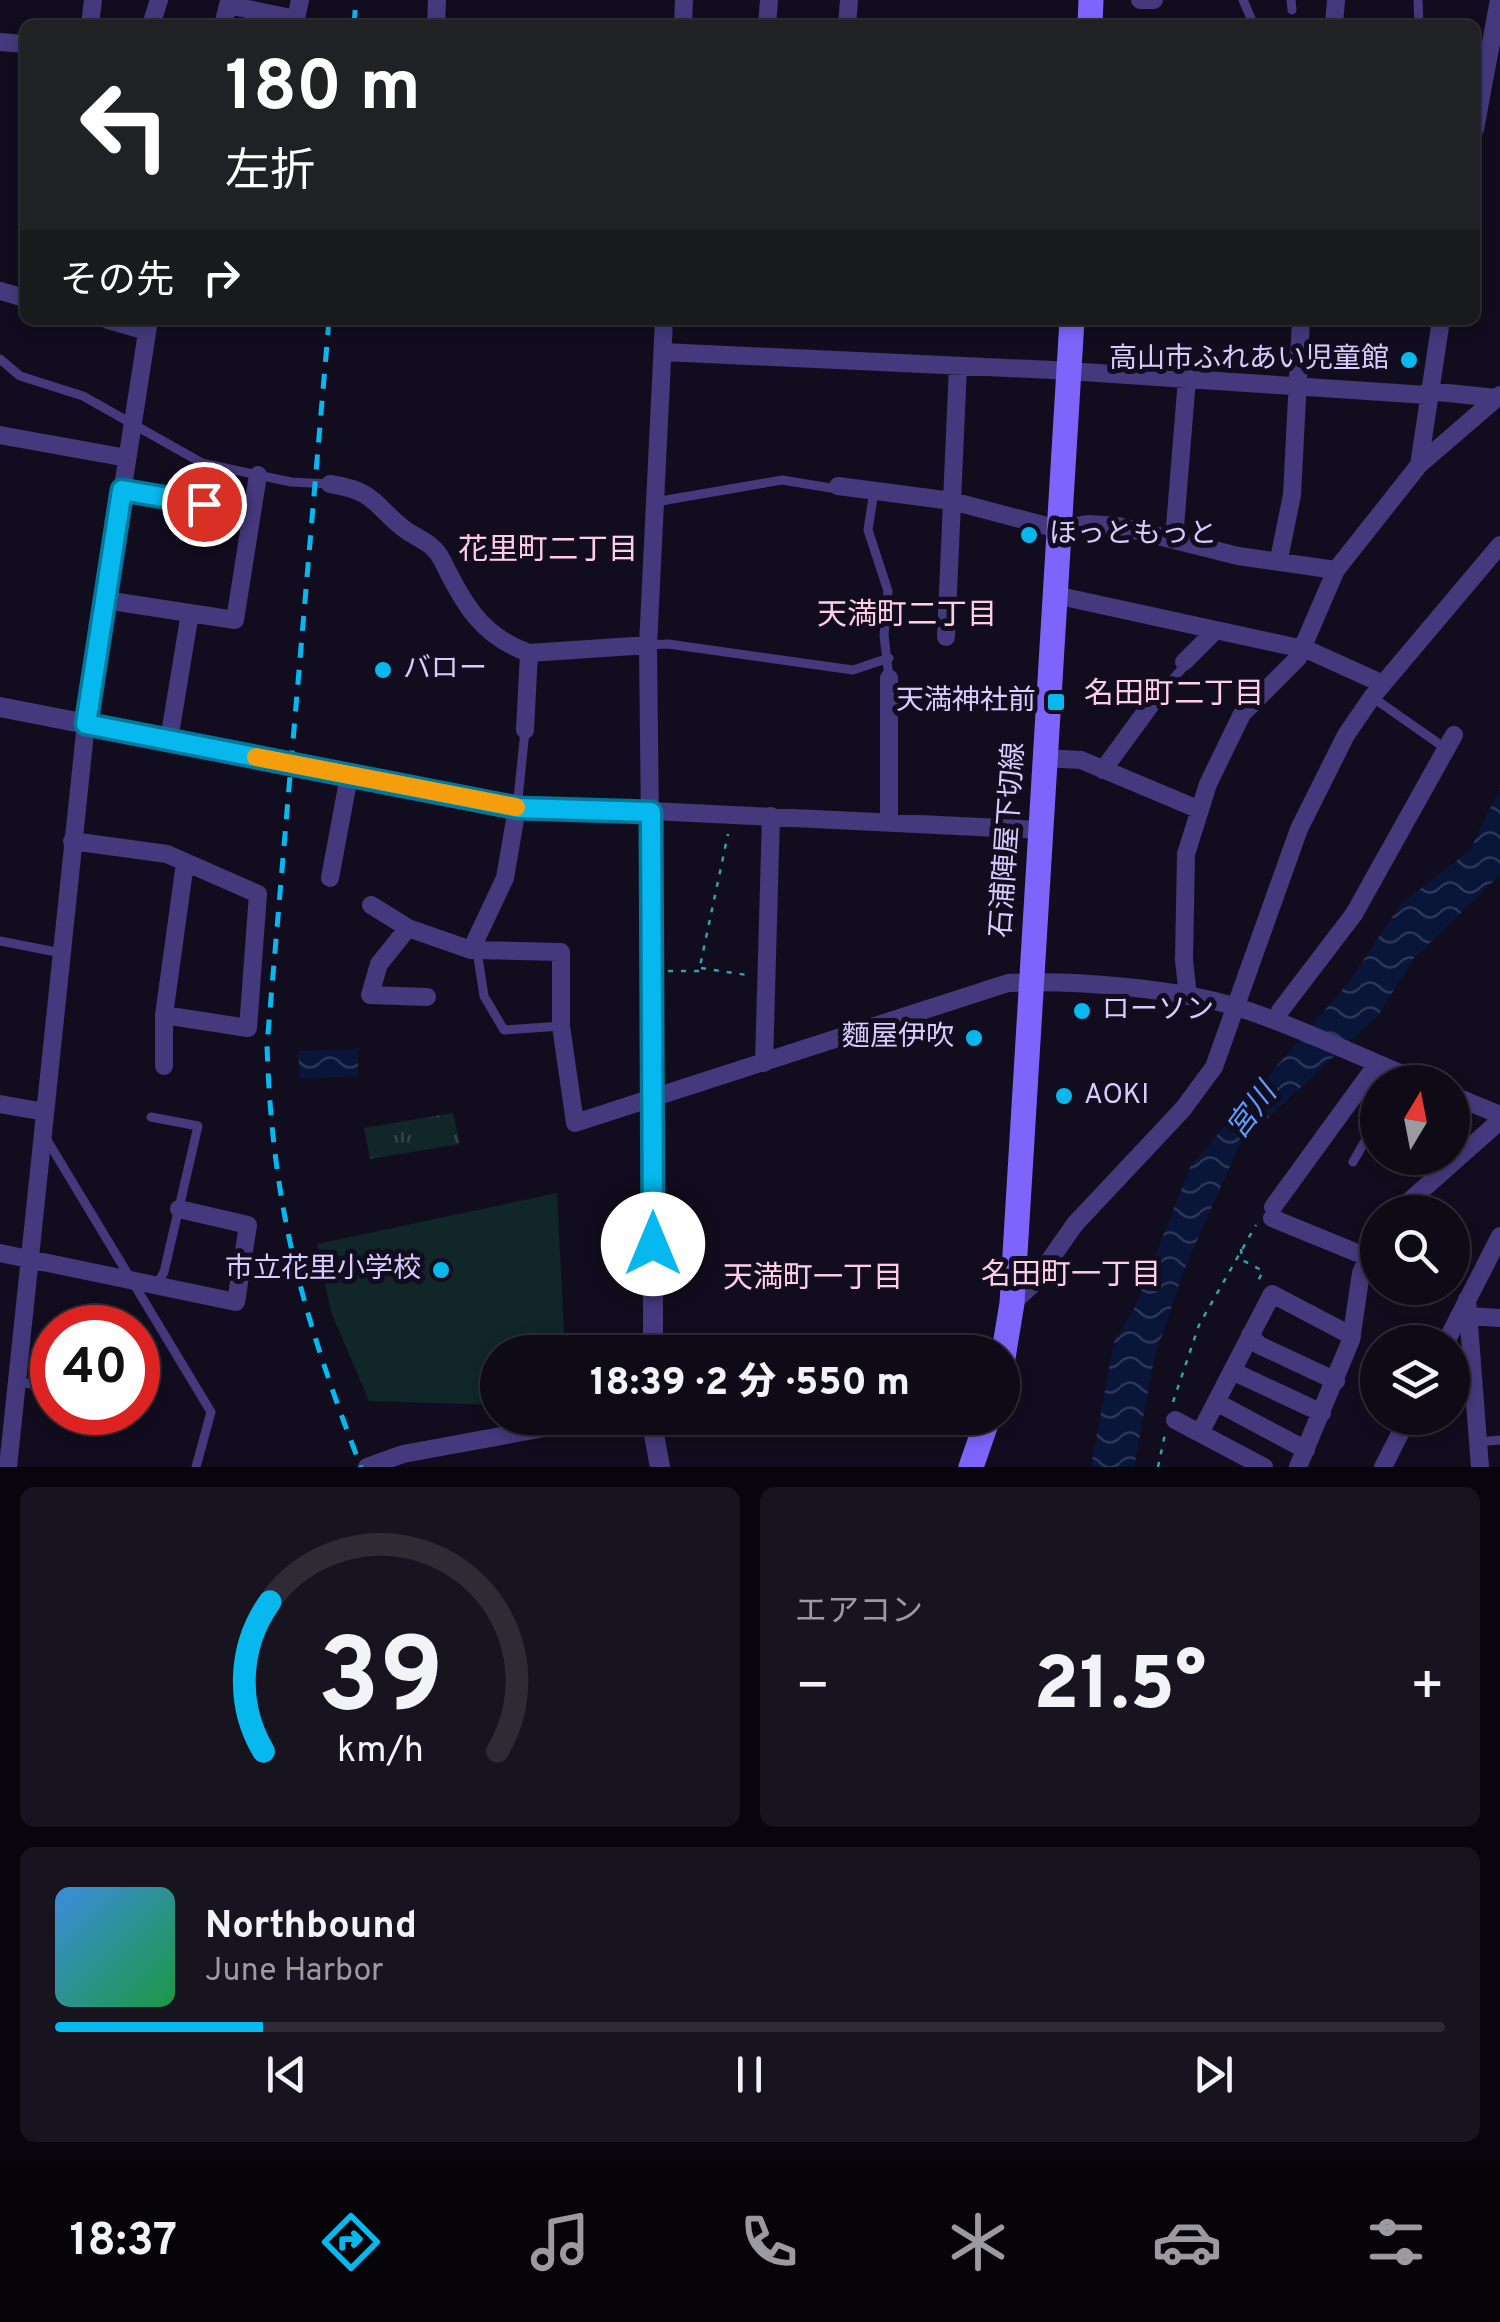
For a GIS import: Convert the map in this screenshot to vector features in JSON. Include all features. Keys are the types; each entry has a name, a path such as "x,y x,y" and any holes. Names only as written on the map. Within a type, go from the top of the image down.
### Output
{"main road":[{"name":"石浦陣屋下切線","path":"1007,1335 1012,1304 1072,325"},
{"path":"971,1467 982,1435"}],"street":[{"path":"1140,0 1154,0"},
{"path":"1480,103 1500,0"},
{"path":"224,20 228,6 296,20"},
{"path":"8,1467 86,724 148,325"},
{"path":"653,1335 648,646 664,325"},
{"path":"1279,559 1292,495 1302,325"},
{"path":"1419,465 1439,325"},
{"path":"663,352 1499,397"},
{"path":"946,637 958,366"},
{"path":"1174,539 1187,379"},
{"path":"1188,996 1184,960 1186,854 1200,810 1242,714 1298,658 1336,570 1419,465 1499,397"},
{"path":"0,436 127,458"},
{"path":"105,600 235,620 258,475"},
{"path":"330,484 352,487 375,498 410,533 431,545 477,622 529,653 648,646"},
{"path":"838,486 952,500 1058,529 1089,524 1174,539 1238,556 1336,570"},
{"path":"122,490 204,504"},
{"path":"1012,1304 1033,1284 1075,1224 1201,1087 1214,1067 1299,829 1346,735 1377,690 1500,545"},
{"path":"1054,596 1301,649 1377,690"},
{"path":"169,740 190,613"},
{"path":"1184,662 1215,631"},
{"path":"525,730 529,653"},
{"path":"889,678 890,822"},
{"path":"1103,770 1152,704"},
{"path":"0,707 518,808 1041,830"},
{"path":"1280,1022 1280,1011 1354,914 1450,742"},
{"path":"1044,758 1080,760 1200,810"},
{"path":"330,878 349,776"},
{"path":"474,950 505,878 518,808"},
{"path":"764,1063 771,816"},
{"path":"72,841 167,854 258,894 248,1028 164,1015"},
{"path":"164,1066 164,1015 186,863"},
{"path":"371,906 408,928 474,950 561,952 561,1026 575,1123 1008,983 1188,996 1280,1022 1380,1065"},
{"path":"408,928 379,964 370,995 426,997"},
{"path":"1360,1254 1273,1213 1374,1061"},
{"path":"1416,1195 1494,1126 1500,1115 1470,1102"},
{"path":"0,1104 44,1112"},
{"path":"0,1253 30,1256 41,1264 132,1277 236,1302 248,1225 179,1209"},
{"path":"1457,1325 1500,1236"},
{"path":"1216,1402 1302,1458 1352,1336 1360,1291"},
{"path":"1200,1433 1272,1294 1352,1336"},
{"path":"1468,1307 1500,1318"},
{"path":"1468,1307 1480,1467"},
{"path":"1250,1336 1259,1345 1336,1381"},
{"path":"1232,1371 1322,1413"},
{"path":"1171,1418 1264,1467"},
{"path":"368,1467 521,1435"},
{"path":"655,1435 660,1467"},
{"path":"1383,1467 1399,1435"}],"lane":[{"path":"0,359 20,376 72,391 202,463 330,484"},
{"path":"653,502 782,480 838,486"},
{"path":"874,491 869,539 888,591 884,635 889,678"},
{"path":"648,646 668,644 853,670 889,658"},
{"path":"1152,704 1188,666 1184,662"},
{"path":"1377,690 1450,742"},
{"path":"518,808 525,730"},
{"path":"0,940 61,953"},
{"path":"474,950 484,996 504,1030 561,1026"},
{"path":"151,1117 198,1126 158,1284"},
{"path":"42,1133 211,1412 196,1467"},
{"path":"1353,1162 1360,1150"},
{"path":"17,1381 30,1384"},
{"path":"1478,1442 1500,1440"}],"path":[{"path":"700,968 720,859 727,848 730,814"},
{"path":"652,970 700,968 766,976"},
{"path":"1158,1467 1199,1325 1264,1211 1273,1213"},
{"path":"1241,1248 1242,1260 1262,1271 1257,1283 1272,1294"}],"green space":[{"path":"453,1113 460,1144 370,1159 364,1128"},
{"path":"557,1193 564,1335 480,1335 480,1404 369,1401 331,1312 317,1244"}],"water":[{"name":"宮川","path":"1500,788 1500,875 1414,958 1379,1014 1239,1145 1184,1270 1154,1359 1134,1467 1091,1467 1114,1342 1135,1307 1190,1167 1349,982 1401,904 1470,850"},
{"path":"358,1049 358,1076 300,1079 298,1051"}],"railway":[{"path":"354,20 356,0"},
{"path":"329,325 267,1045 276,1158 294,1260 323,1361 361,1467"}],"slow traffic":[{"path":"256,757 516,807"}],"place":[{"name":"高山市ふれあい児童館","path":"1409,360"},
{"name":"ほっともっと","path":"1029,535"},
{"name":"バロー","path":"383,670"},
{"name":"天満神社前","path":"1056,702"},
{"name":"ローソン","path":"1082,1011"},
{"name":"麵屋伊吹","path":"974,1038"},
{"name":"AOKI","path":"1064,1096"},
{"name":"市立花里小学校","path":"441,1270"}],"district":[{"name":"花里町二丁目","path":"548,551"},
{"name":"天満町二丁目","path":"907,616"},
{"name":"名田町二丁目","path":"1174,695"},
{"name":"名田町一丁目","path":"1071,1276"},
{"name":"天満町一丁目","path":"813,1279"}],"route":[{"path":"204,504 122,490 86,724 518,808 651,812 653,1244"}]}
